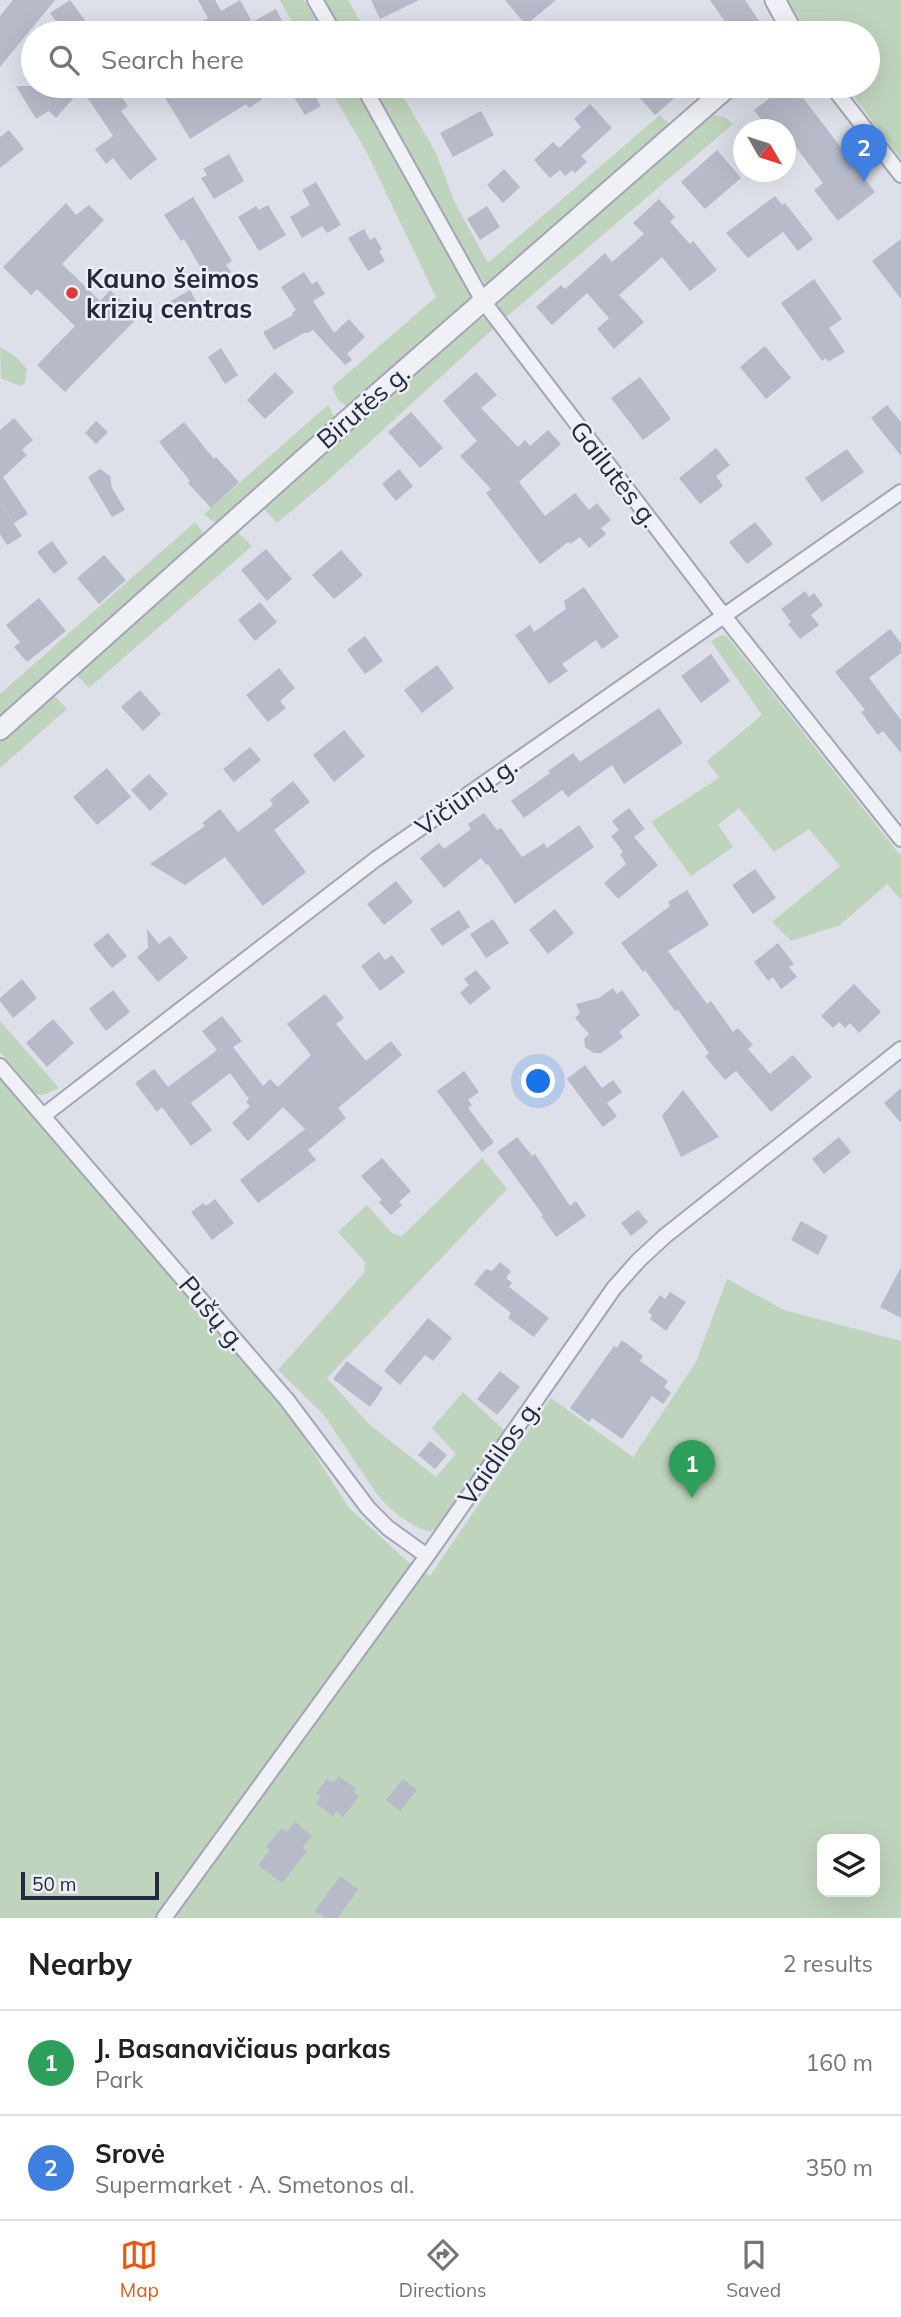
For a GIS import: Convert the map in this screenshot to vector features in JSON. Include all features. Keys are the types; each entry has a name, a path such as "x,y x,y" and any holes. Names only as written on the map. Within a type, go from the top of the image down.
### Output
{"street":[{"path":"315,0 327,21"},
{"path":"775,0 786,21"},
{"name":"Gailutės g.","path":"370,98 483,301 724,616 901,839"},
{"name":"Birutės g.","path":"0,730 715,98"},
{"path":"841,98 901,175"},
{"name":"Vičiūnų g.","path":"43,1116 376,859 901,492"},
{"name":"Vaidilos g.","path":"163,1918 427,1556 614,1288 665,1236 901,1049"},
{"name":"Pušų g.","path":"0,1066 287,1399 368,1508 388,1528 427,1556"}],"green space":[{"path":"280,0 304,0 316,21 291,21"},
{"path":"325,0 348,0 360,21 336,21"},
{"path":"787,0 901,0 901,159 855,98 880,98 880,21 800,21"},
{"path":"335,98 360,98 471,296 471,301 350,408 339,401 332,387 436,297 367,153"},
{"path":"380,98 404,98 436,153 455,203 488,263 660,115 670,125 490,284 485,283"},
{"path":"713,115 724,117 733,124 504,319 496,309 498,301"},
{"path":"477,318 487,318 494,328 325,483 277,523 263,508"},
{"path":"0,347 16,357 27,369 25,383 20,386 1,378"},
{"path":"328,405 336,420 221,522 212,521 204,514"},
{"path":"195,522 202,531 202,539 0,718 0,694"},
{"path":"237,531 252,546 89,688 76,674"},
{"path":"721,635 730,640 901,856 901,900 887,884 840,925 791,941 772,922 840,866 809,829 774,852 739,808 718,825 733,847 691,876 651,822 719,778 707,761 762,715 711,641"},
{"path":"53,694 67,709 0,768 0,741"},
{"path":"0,1021 59,1088 43,1095 36,1094 0,1052"},
{"path":"0,1078 284,1406 349,1508 406,1560 430,1576 551,1398 633,1457 696,1362 727,1279 784,1310 901,1341 901,1918 0,1918"},
{"path":"482,1158 507,1189 327,1378 370,1425 436,1477 456,1454 432,1428 463,1392 505,1431 438,1527 430,1532 407,1522 381,1499 323,1414 278,1370 364,1273 365,1262 338,1232 367,1205 393,1234 402,1236"}],"building":[{"path":"13,0 55,0 38,21 21,21 21,41 0,67 0,16"},
{"path":"70,0 86,21 56,21 50,13"},
{"path":"198,0 215,0 221,11 240,0 251,21 202,21 208,18"},
{"path":"371,0 419,0 380,19"},
{"path":"505,0 556,0 531,21 523,21"},
{"path":"710,0 745,0 759,21 725,21"},
{"path":"276,9 282,21 254,21"},
{"path":"23,98 74,98 56,118 49,111 36,119"},
{"path":"88,98 122,98 128,106 121,111 157,159 130,180 113,158 106,164 95,149 113,136"},
{"path":"165,98 262,98 249,108 246,104 190,139"},
{"path":"294,98 316,98 321,106 305,115"},
{"path":"640,98 674,98 655,115"},
{"path":"770,98 803,98 875,192 838,221 814,190 823,183 796,147 796,119 761,119 754,110"},
{"path":"590,104 612,128 581,156 587,162 575,173 572,170 565,176 560,170 550,178 534,160 553,142 559,148 581,127 574,119"},
{"path":"481,111 494,135 453,157 440,133"},
{"path":"9,130 24,149 0,168 0,137"},
{"path":"717,150 733,169 733,182 736,182 705,209 681,182"},
{"path":"229,154 244,181 214,199 201,178 207,175 203,169"},
{"path":"504,169 520,187 503,203 487,185"},
{"path":"316,182 341,225 327,233 322,226 302,238 290,217 310,205 302,190"},
{"path":"775,196 782,205 785,203 813,239 798,251 783,232 748,258 726,233"},
{"path":"193,197 232,261 226,265 231,272 210,284 184,239 181,241 164,215"},
{"path":"659,199 675,217 670,222 690,244 693,241 717,270 690,291 662,257 619,295 644,322 614,349 597,329 609,318 587,293 552,325 536,307 561,285 565,289 605,253 612,262 644,234 633,223"},
{"name":"Kauno šeimos krizių centras","path":"66,203 76,215 89,205 104,220 62,264 100,301 110,290 138,317 65,392 37,365 75,326 37,289 31,295 3,267"},
{"path":"268,205 286,235 259,251 238,217 256,206 259,210"},
{"path":"487,206 500,227 480,240 467,219"},
{"path":"364,229 370,240 375,237 385,261 368,271 348,238"},
{"path":"901,239 901,299 872,261"},
{"path":"304,272 312,284 317,281 325,294 313,301 334,333 349,319 365,337 347,354 352,360 345,365 313,330 274,350 263,332 293,315 296,310 281,287"},
{"path":"814,279 842,319 829,328 845,352 828,362 826,358 822,361 781,303"},
{"path":"190,290 200,308 179,320 169,302"},
{"path":"765,346 791,378 766,399 740,367"},
{"path":"221,348 238,375 225,384 208,357"},
{"path":"275,372 294,392 265,419 247,400"},
{"path":"476,372 497,395 481,408 518,447 525,440 530,446 548,430 561,444 519,482 545,516 575,493 589,510 597,503 611,520 601,528 606,534 589,548 580,537 570,544 568,542 540,564 486,493 491,489 460,456 477,441 443,401"},
{"path":"640,377 671,419 643,440 611,398"},
{"path":"887,405 901,422 901,456 871,418"},
{"path":"411,412 443,448 420,468 388,432"},
{"path":"14,418 33,440 22,450 27,455 3,477 28,514 14,523 0,502 0,430"},
{"path":"96,421 108,432 96,444 85,433"},
{"path":"184,422 214,459 216,457 239,482 211,508 188,483 190,481 159,442"},
{"path":"716,448 730,465 716,476 723,486 700,504 679,478"},
{"path":"847,449 864,472 822,502 805,478"},
{"path":"100,469 110,476 112,488 125,510 112,517 88,477"},
{"path":"399,469 413,486 396,501 382,484"},
{"path":"0,502 22,536 7,545 0,534"},
{"path":"755,522 773,544 747,564 729,542"},
{"path":"52,541 68,563 54,574 37,552"},
{"path":"266,549 292,579 267,601 241,570"},
{"path":"341,550 363,575 334,599 312,575"},
{"path":"104,555 126,580 99,604 77,578"},
{"path":"584,587 619,637 602,649 596,640 562,664 568,671 549,684 515,635 530,625 534,632 566,609 564,601"},
{"path":"805,591 809,597 814,593 823,605 811,615 819,625 800,639 788,624 791,622 781,609"},
{"path":"39,598 66,631 27,662 14,647 20,642 6,625"},
{"path":"260,602 277,622 255,641 238,620"},
{"path":"890,629 901,643 901,653 869,678 901,720 901,753 883,731 878,735 861,712 865,710 835,672"},
{"path":"365,636 383,661 365,674 347,650"},
{"path":"711,654 730,681 701,703 681,676"},
{"path":"437,665 454,688 422,713 404,690"},
{"path":"279,668 295,688 280,701 286,708 268,722 246,695"},
{"path":"140,690 161,714 143,731 121,707"},
{"path":"659,708 683,743 624,784 612,765 568,797 562,790 524,818 511,801 573,753 580,762"},
{"path":"344,730 365,756 334,782 313,755"},
{"path":"250,747 261,760 234,782 223,769"},
{"path":"107,768 131,797 97,825 73,797"},
{"path":"149,774 168,794 150,811 131,790"},
{"path":"293,781 310,802 274,830 306,872 263,906 225,857 185,885 150,864 205,826 202,823 220,809 238,832 273,805 270,800"},
{"path":"629,808 645,829 634,837 658,865 618,899 604,883 626,864 620,854 623,852 611,836 619,830 612,821"},
{"path":"484,813 497,830 501,828 522,857 544,843 547,848 579,825 594,847 515,904 481,858 444,888 420,858 439,843 444,849 471,829 468,824"},
{"path":"755,869 776,898 753,914 732,885"},
{"path":"396,881 413,902 384,925 367,904"},
{"path":"687,890 709,925 668,951 707,1004 711,1001 733,1032 738,1028 753,1045 748,1049 770,1074 793,1055 812,1077 771,1112 736,1071 725,1080 705,1056 709,1053 678,1010 675,1011 621,943 670,906 668,902"},
{"path":"555,909 574,933 548,954 529,930"},
{"path":"459,910 470,927 442,946 430,929"},
{"path":"493,919 509,943 486,958 470,934"},
{"path":"147,929 159,944 170,936 188,958 158,982 137,957 148,948"},
{"path":"108,933 127,956 112,968 93,945"},
{"path":"778,943 794,964 789,967 797,977 781,989 773,977 768,981 754,962"},
{"path":"379,952 385,960 392,955 405,972 380,991 361,966"},
{"path":"476,970 491,988 470,1005 460,993 469,985 464,979"},
{"path":"22,979 37,998 13,1018 0,998"},
{"path":"854,984 881,1012 859,1033 850,1023 845,1028 839,1022 833,1028 821,1016"},
{"path":"613,988 617,994 622,990 640,1015 619,1032 623,1037 601,1053 594,1053 585,1047 584,1039 589,1034 575,1018 580,1013 576,1004 599,998"},
{"path":"113,990 130,1012 106,1031 89,1009"},
{"path":"325,994 344,1018 336,1024 366,1061 391,1041 402,1055 338,1108 346,1118 308,1150 316,1160 258,1203 240,1180 305,1129 283,1107 248,1141 232,1123 250,1106 246,1102 249,1099 230,1073 191,1103 212,1130 191,1146 162,1107 157,1112 135,1083 154,1069 168,1087 217,1050 202,1031 222,1016 242,1041 233,1047 263,1086 270,1079 278,1087 311,1055 287,1024"},
{"path":"53,1019 74,1043 47,1067 26,1043"},
{"path":"585,1065 602,1088 613,1080 622,1092 607,1103 617,1116 603,1127 567,1079"},
{"path":"464,1071 479,1092 468,1100 472,1105 468,1108 494,1142 482,1152 437,1091"},
{"path":"901,1088 901,1123 884,1103"},
{"path":"683,1090 719,1137 681,1157 662,1116"},
{"path":"517,1137 532,1156 535,1154 570,1206 576,1201 586,1216 556,1237 497,1152"},
{"path":"839,1137 851,1152 824,1174 812,1159"},
{"path":"382,1158 411,1191 399,1202 402,1205 391,1215 361,1176"},
{"path":"215,1199 234,1223 212,1240 191,1212 203,1203 206,1206"},
{"path":"638,1210 648,1222 631,1236 621,1223"},
{"path":"801,1221 828,1236 818,1255 791,1240"},
{"path":"500,1262 511,1271 506,1278 512,1283 509,1287 549,1318 534,1337 508,1318 511,1313 474,1284 486,1269 492,1271"},
{"path":"901,1267 901,1318 880,1307"},
{"path":"670,1292 686,1302 666,1331 650,1319 652,1315 648,1312 660,1295 665,1299"},
{"path":"428,1318 452,1338 433,1361 425,1355 400,1385 384,1371"},
{"path":"622,1340 643,1356 640,1361 668,1381 664,1387 671,1393 663,1404 652,1396 622,1439 592,1418 589,1422 570,1408 614,1346 617,1348"},
{"path":"347,1361 383,1388 370,1407 333,1379"},
{"path":"500,1371 520,1387 497,1415 477,1399"},
{"path":"430,1441 447,1455 435,1469 418,1455"},
{"path":"339,1776 356,1789 353,1792 359,1796 343,1817 336,1811 333,1816 316,1803 321,1797 316,1793 327,1779 333,1783"},
{"path":"403,1779 417,1790 400,1811 386,1800"},
{"path":"295,1822 312,1836 302,1848 307,1851 282,1883 258,1865 270,1850 266,1847 282,1828 287,1832"},
{"path":"340,1876 358,1889 338,1918 326,1918 315,1911"}],"place":[{"name":"Srovė","path":"864,182"},
{"name":"Kauno šeimos krizių centras","path":"72,293"},
{"name":"J. Basanavičiaus parkas","path":"692,1498"}]}
